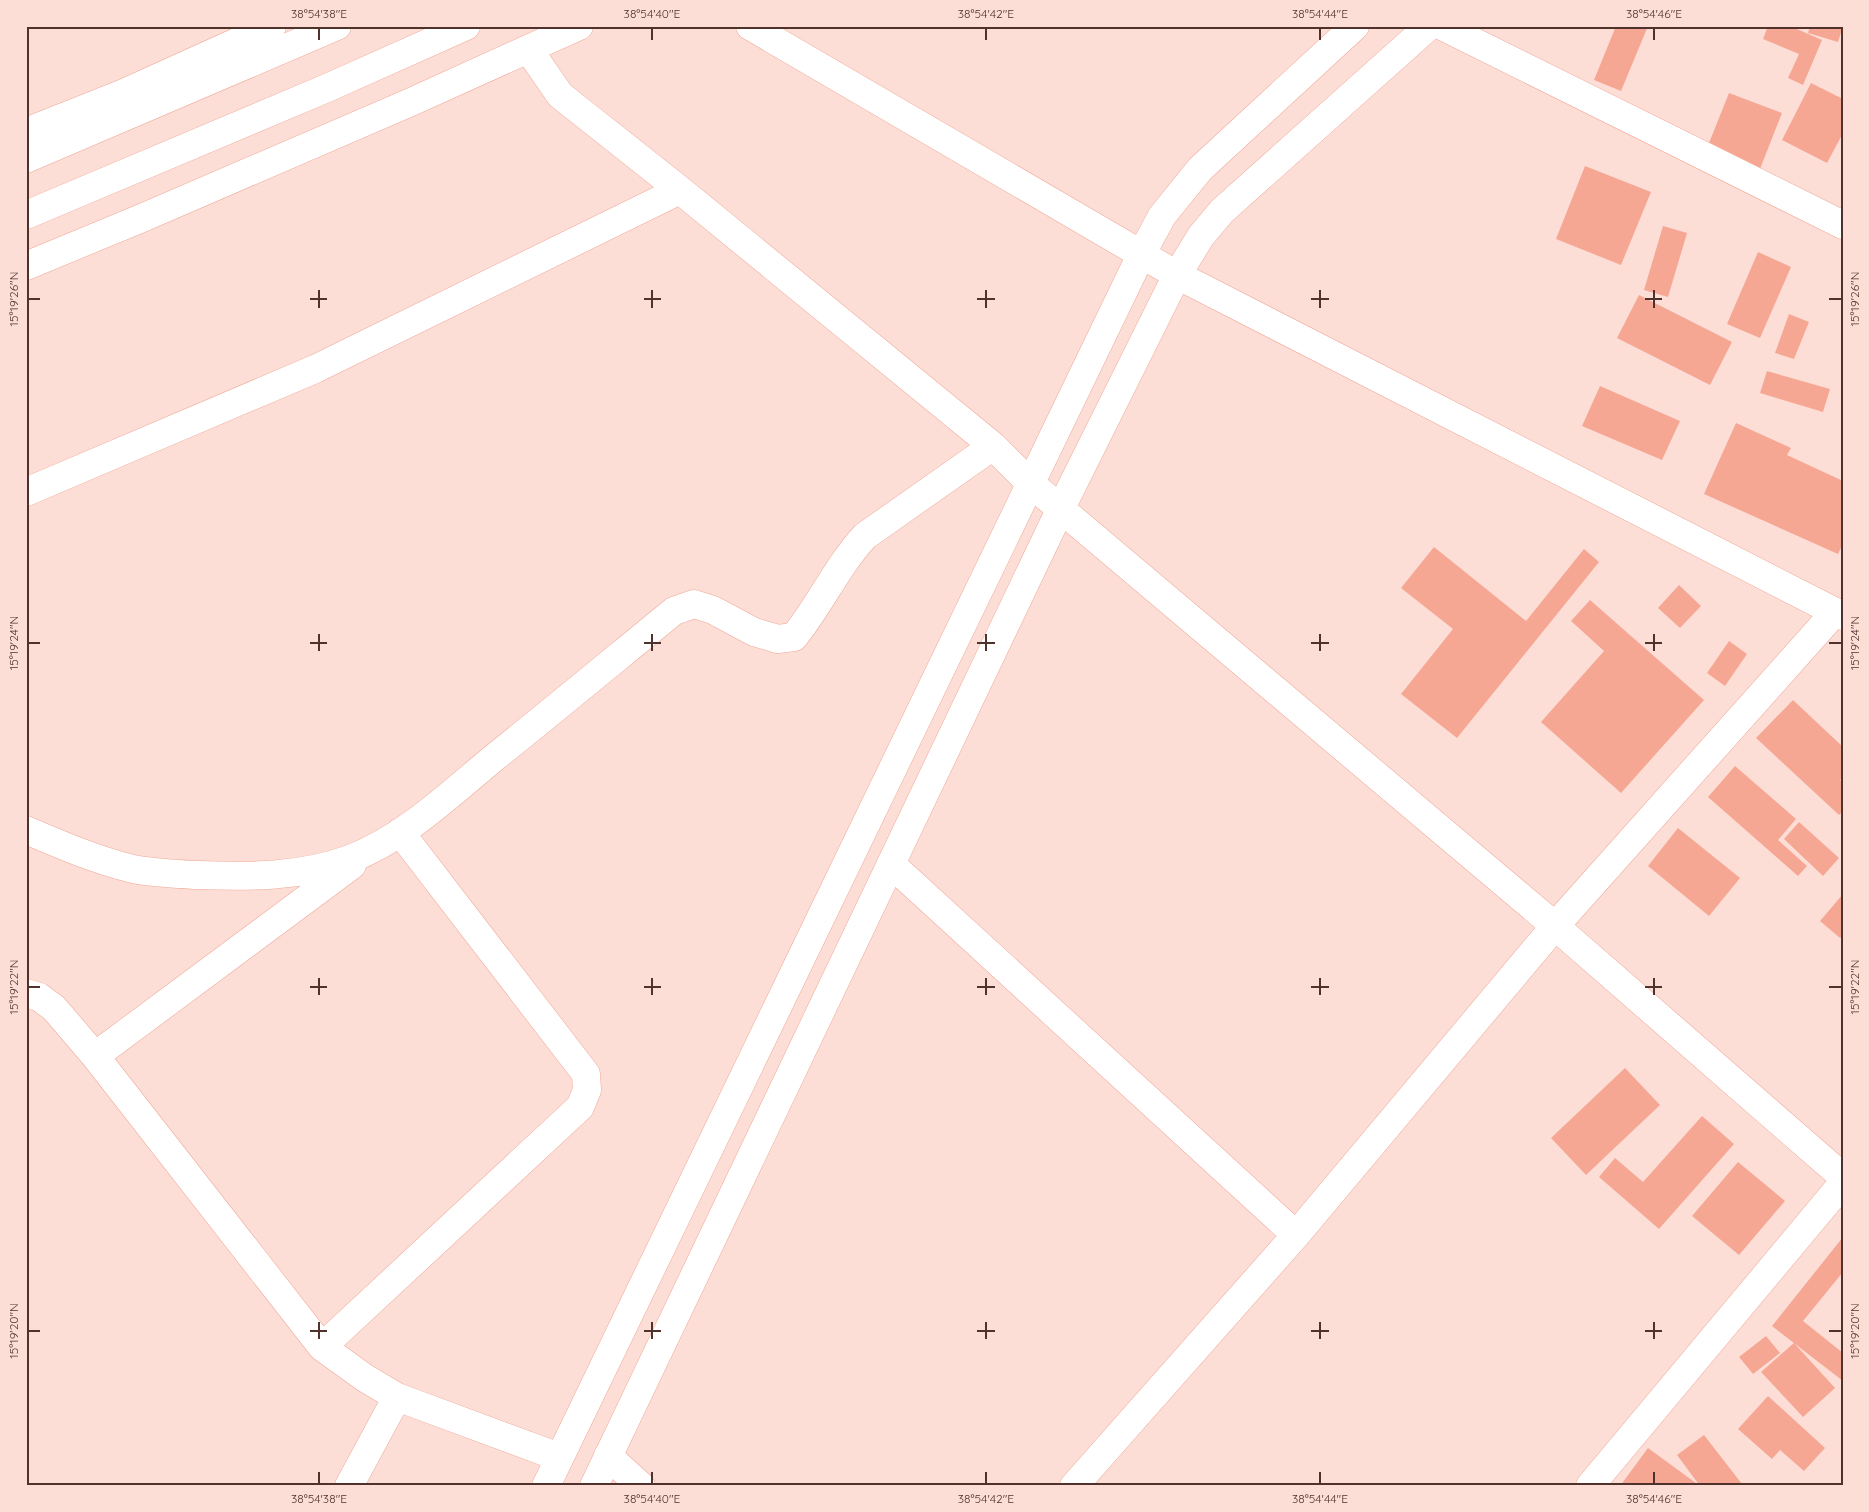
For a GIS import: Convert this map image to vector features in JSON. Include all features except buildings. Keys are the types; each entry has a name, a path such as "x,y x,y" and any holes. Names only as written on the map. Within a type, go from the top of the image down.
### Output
{"street":[{"path":"26,132 124,93 272,26"},
{"path":"26,159 337,26"},
{"path":"26,215 318,92 466,26"},
{"path":"26,266 142,218 579,26"},
{"path":"750,26 1177,275 1839,614 1555,926 1296,1235 1074,1486"},
{"path":"546,1486 1030,483 1141,255 1162,216 1200,169 1355,26"},
{"path":"594,1486 1061,508 1177,275 1201,236 1222,212 1428,26"},
{"path":"1442,26 1843,226"},
{"path":"528,50 560,95 680,190 993,446 1030,483 1555,926 1843,1177"},
{"path":"26,492 315,369 680,190"},
{"path":"26,830 98,859 134,869 186,874 237,877 275,874 315,869 351,858 415,823 674,611 694,604 713,610 754,632 778,639 794,637 850,552 865,536 993,446"},
{"path":"95,1056 392,837"},
{"path":"322,1347 580,1107 587,1090 586,1074 392,837"},
{"path":"891,864 1296,1235"},
{"path":"26,993 40,997 54,1008 95,1056 322,1347 364,1378 397,1397 559,1457"},
{"path":"1590,1486 1843,1183"},
{"path":"349,1486 397,1397"},
{"path":"608,1456 641,1486"}]}
